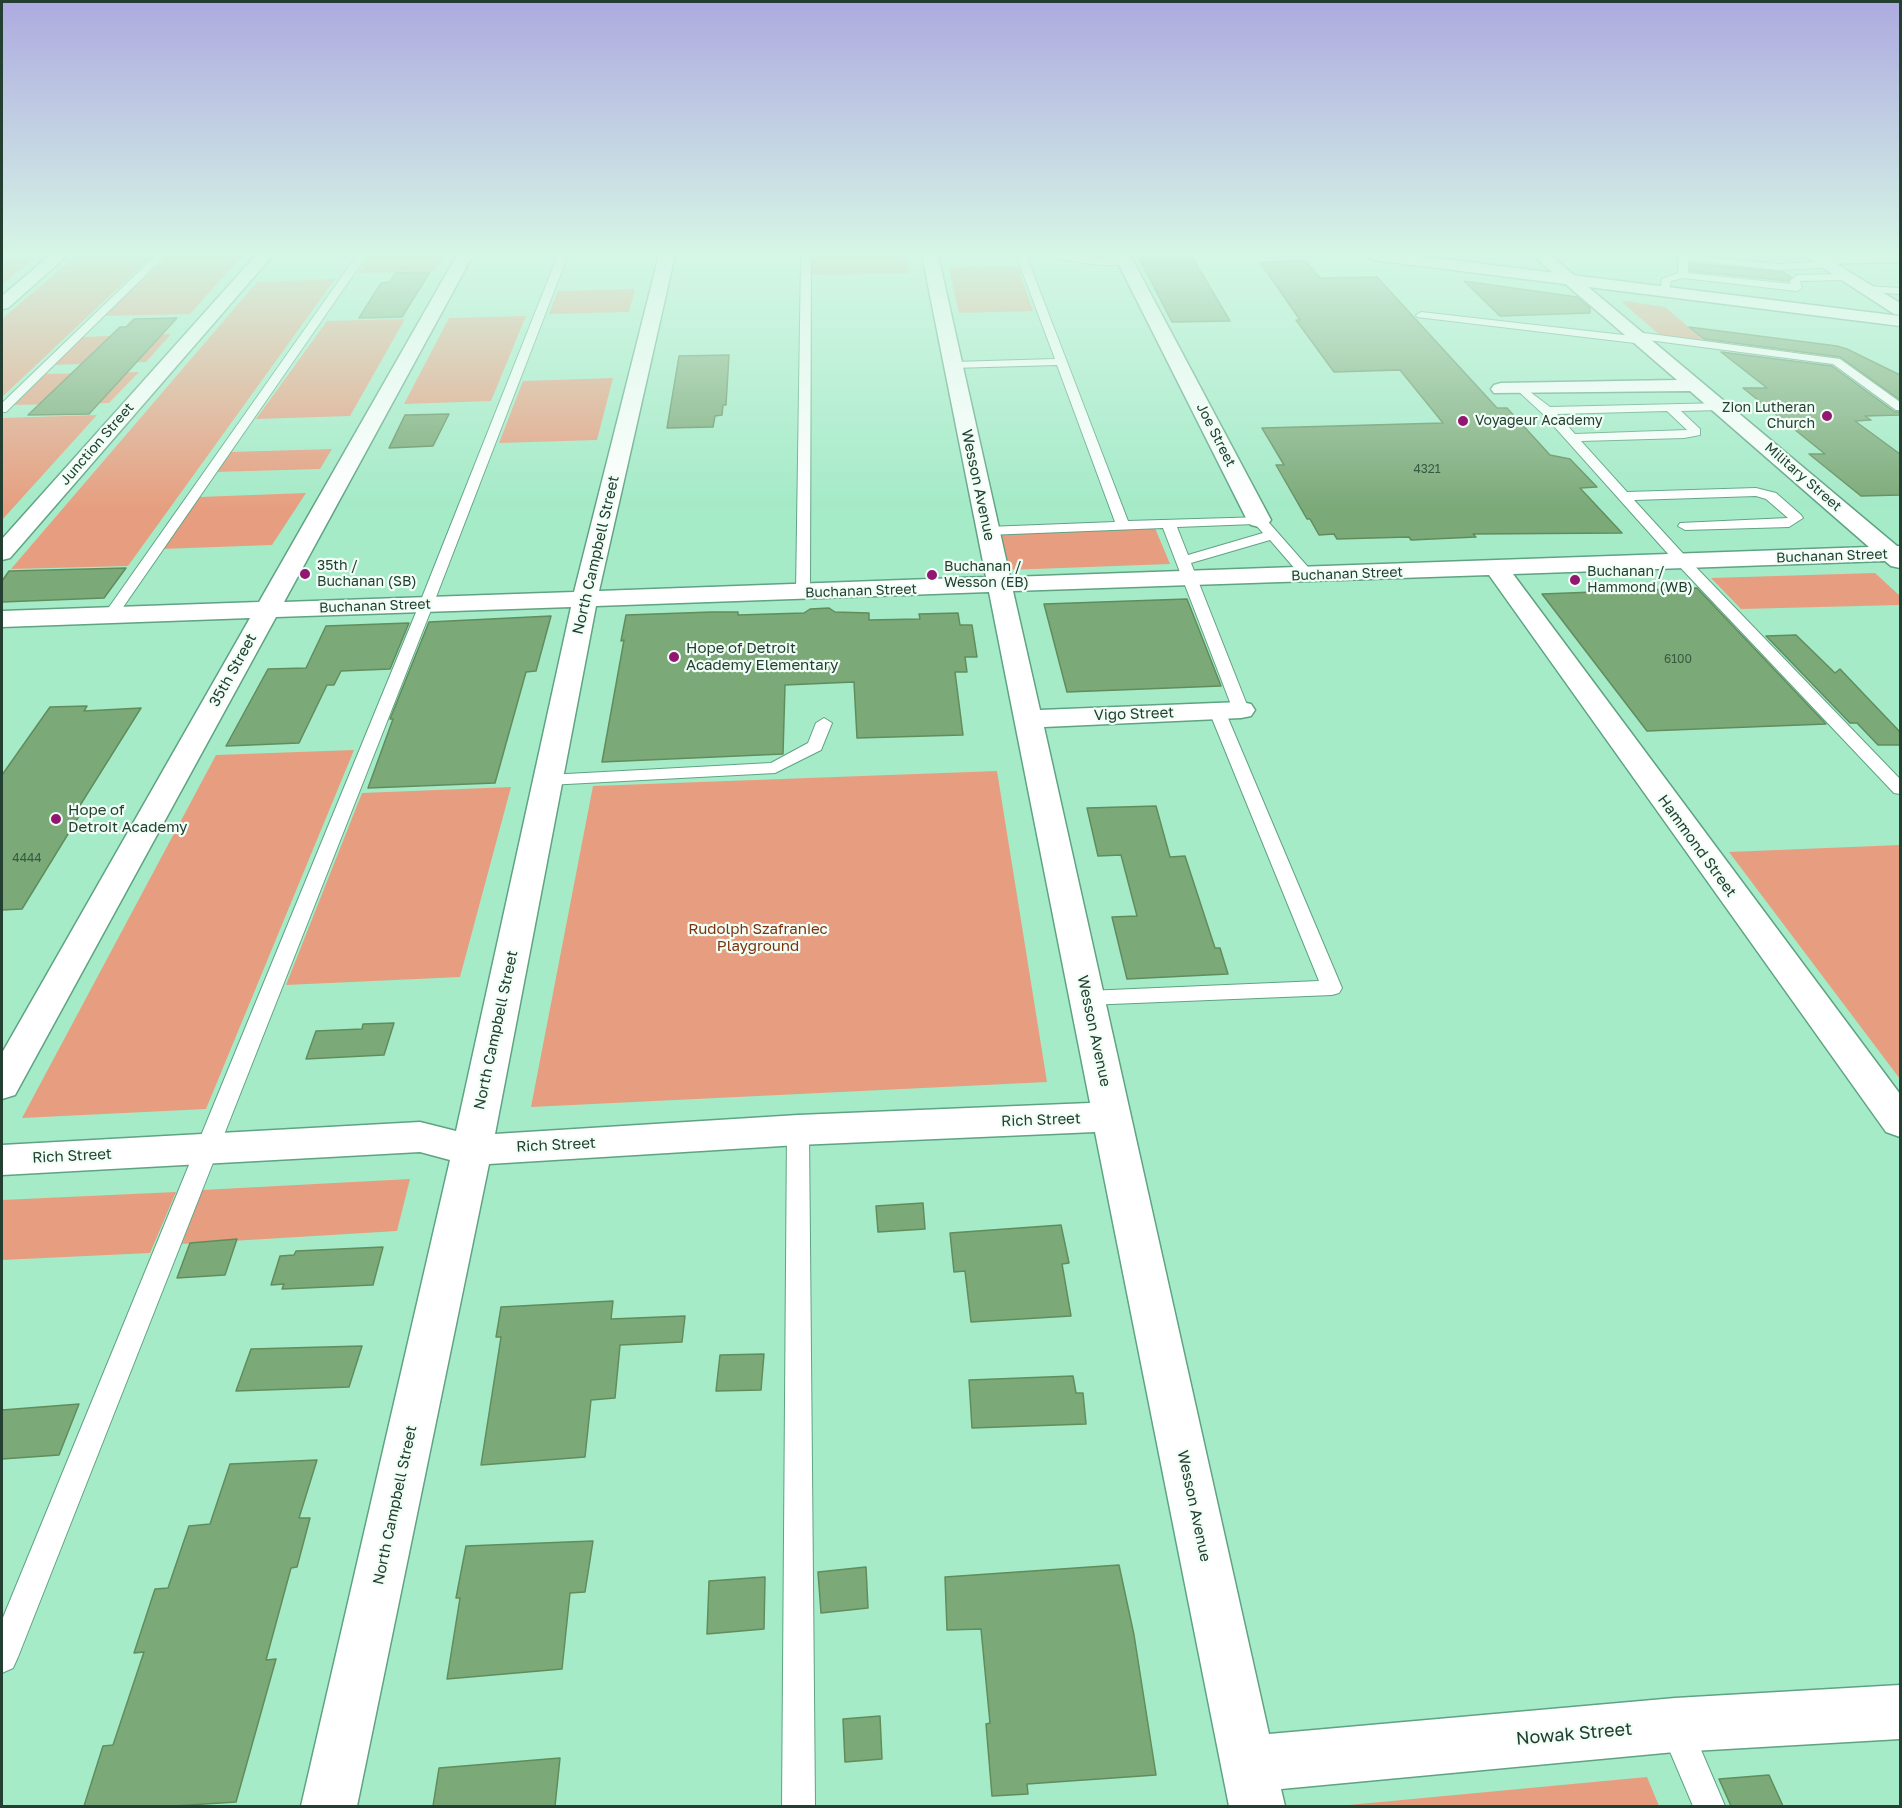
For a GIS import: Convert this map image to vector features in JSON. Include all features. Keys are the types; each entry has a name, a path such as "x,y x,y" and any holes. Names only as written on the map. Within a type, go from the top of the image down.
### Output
{"street":[{"name":"Junction Street","path":"2,553 191,339"},
{"name":"35th Street","path":"2,1085 418,339"},
{"name":"North Campbell Street","path":"329,1806 471,1150 585,599 647,339"},
{"name":"Wesson Avenue","path":"948,339 1252,1785"},
{"name":"Joe Street","path":"1166,339 1259,520"},
{"name":"Military Street","path":"1642,339 1898,556"},
{"path":"1511,389 1695,384"},
{"name":"Buchanan Street","path":"2,619 112,613 999,586 1187,570 1308,575 1898,556"},
{"name":"Hammond Street","path":"1497,569 1900,1122"},
{"name":"Vigo Street","path":"1027,719 1229,711"},
{"name":"Rich Street","path":"2,1160 420,1137 471,1150 798,1130 1112,1117"},
{"name":"Nowak Street","path":"1252,1785 1675,1725 1900,1712"}],"lane":[{"path":"2,409 74,339"},
{"path":"112,613 303,339"},
{"path":"2,1657 204,1149 426,605 530,339"},
{"path":"803,592 805,339"},
{"path":"1053,339 1123,525"},
{"path":"1651,339 1836,362 1900,407"},
{"path":"953,365 1062,362"},
{"path":"1511,389 1546,411 1683,562 1900,789"},
{"path":"1546,411 1720,406"},
{"path":"1570,438 1696,432 1670,407"},
{"path":"1623,496 1756,492 1771,496 1796,518 1789,523 1685,526"},
{"path":"987,531 1259,520 1308,575"},
{"path":"1087,998 1332,988 1229,711 1187,570 1168,523"},
{"path":"1187,570 1273,535"},
{"path":"548,780 776,768 814,746 824,723"},
{"path":"798,1130 799,1806"},
{"path":"1675,1725 1709,1806"}],"green space":[{"path":"2,339 63,339 2,397"},
{"path":"79,339 166,339 146,362 52,365"},
{"path":"208,339 291,339 128,566 11,569"},
{"path":"314,339 393,339 350,416 256,419"},
{"path":"438,339 516,339 491,401 404,404"},
{"path":"1683,339 1703,339 1706,342"},
{"path":"139,372 109,403 11,405 45,374"},
{"path":"613,378 597,440 499,443 523,381"},
{"path":"97,415 2,520 2,418"},
{"path":"332,449 320,469 215,472 230,452"},
{"path":"306,493 272,545 161,549 199,497"},
{"path":"1155,528 1170,564 1007,570 999,534"},
{"path":"1875,573 1900,596 1900,605 1741,609 1711,578"},
{"path":"354,750 206,1109 22,1118 216,755"},
{"name":"Rudolph Szafraniec Playground","path":"997,771 1047,1082 531,1107 593,786"},
{"path":"511,787 460,977 286,985 362,793"},
{"path":"1900,845 1900,1079 1729,852"},
{"path":"410,1179 397,1231 182,1244 202,1190"},
{"path":"176,1192 150,1253 2,1260 2,1200"},
{"path":"1647,1777 1659,1806 1338,1806"}],"building":[{"path":"107,339 157,339 89,414 28,415"},
{"path":"1310,339 1434,339 1497,408 1507,408 1550,455 1570,459 1597,487 1580,488 1622,533 1473,534 1476,537 1411,540 1409,537 1337,539 1334,534 1319,535 1310,519 1307,519 1276,465 1284,465 1262,428 1443,423 1400,370 1334,372"},
{"path":"1707,339 1785,339 1847,349 1900,375 1900,400 1840,357"},
{"path":"1721,352 1832,366 1895,412 1900,412 1900,415 1865,416 1871,420 1855,421 1900,454 1900,495 1861,496 1809,454 1825,454 1743,388 1767,388"},
{"path":"729,355 726,405 723,405 722,415 715,416 713,427 667,428 679,356"},
{"path":"449,414 433,446 389,448 405,415"},
{"path":"126,568 104,598 2,602 2,581 9,571"},
{"path":"1697,588 1826,724 1647,731 1542,594"},
{"path":"1187,599 1221,686 1067,692 1044,604"},
{"path":"829,608 835,612 869,613 869,620 920,619 919,614 958,613 960,625 972,625 977,657 965,657 967,672 955,672 963,735 857,738 854,682 785,685 783,754 602,762 624,640 621,641 626,615 712,612 738,612 738,615 804,613 810,609"},
{"path":"551,616 536,671 526,672 495,783 368,788 393,719 390,719 429,622"},
{"path":"409,623 390,669 341,671 334,685 327,685 299,743 226,746 268,669 306,668 326,626"},
{"path":"1796,635 1835,673 1840,669 1900,732 1900,745 1878,745 1857,723 1850,723 1766,636"},
{"path":"87,706 84,711 141,708 79,807 84,808 22,909 2,910 2,775 50,707"},
{"path":"1156,806 1170,857 1185,856 1215,948 1220,948 1228,974 1127,979 1112,917 1137,916 1121,855 1098,856 1087,808"},
{"path":"394,1023 384,1055 306,1059 316,1031 362,1029 363,1024"},
{"path":"923,1203 925,1229 878,1232 876,1206"},
{"path":"1061,1225 1069,1263 1062,1264 1071,1316 971,1322 965,1271 954,1272 950,1233"},
{"path":"237,1239 225,1275 177,1278 190,1243"},
{"path":"383,1247 373,1285 282,1289 284,1284 271,1285 280,1256 294,1255 296,1251"},
{"path":"613,1301 611,1319 685,1316 682,1342 620,1345 615,1398 591,1400 585,1457 481,1465 501,1337 496,1337 501,1307"},
{"path":"362,1346 349,1387 236,1391 251,1349"},
{"path":"764,1354 761,1390 716,1391 720,1355"},
{"path":"1073,1376 1076,1393 1083,1393 1086,1424 972,1428 969,1380"},
{"path":"79,1404 59,1455 2,1459 2,1410"},
{"path":"317,1460 299,1518 310,1518 297,1567 291,1568 266,1660 276,1659 236,1802 174,1806 84,1806 103,1746 113,1745 144,1652 134,1653 155,1589 168,1588 189,1526 210,1524 230,1464"},
{"path":"593,1541 585,1592 570,1593 562,1669 447,1679 460,1598 456,1598 466,1546"},
{"path":"1119,1565 1134,1635 1156,1775 1027,1784 1028,1794 992,1796 986,1724 990,1723 981,1629 947,1630 945,1577"},
{"path":"866,1567 868,1608 821,1613 818,1572"},
{"path":"765,1577 764,1629 707,1634 709,1581"},
{"path":"880,1716 882,1759 845,1762 843,1719"},
{"path":"560,1758 555,1806 433,1806 439,1768"},
{"path":"1769,1775 1783,1806 1731,1806 1719,1779"}],"place":[{"name":"Zion Lutheran Church","path":"1827,416"},
{"name":"Voyageur Academy","path":"1463,421"},
{"name":"35th / Buchanan (SB)","path":"305,574"},
{"name":"Buchanan / Wesson (EB)","path":"932,575"},
{"name":"Buchanan / Hammond (WB)","path":"1575,580"},
{"name":"Hope of Detroit Academy Elementary","path":"674,657"},
{"name":"Hope of Detroit Academy","path":"56,819"}]}
